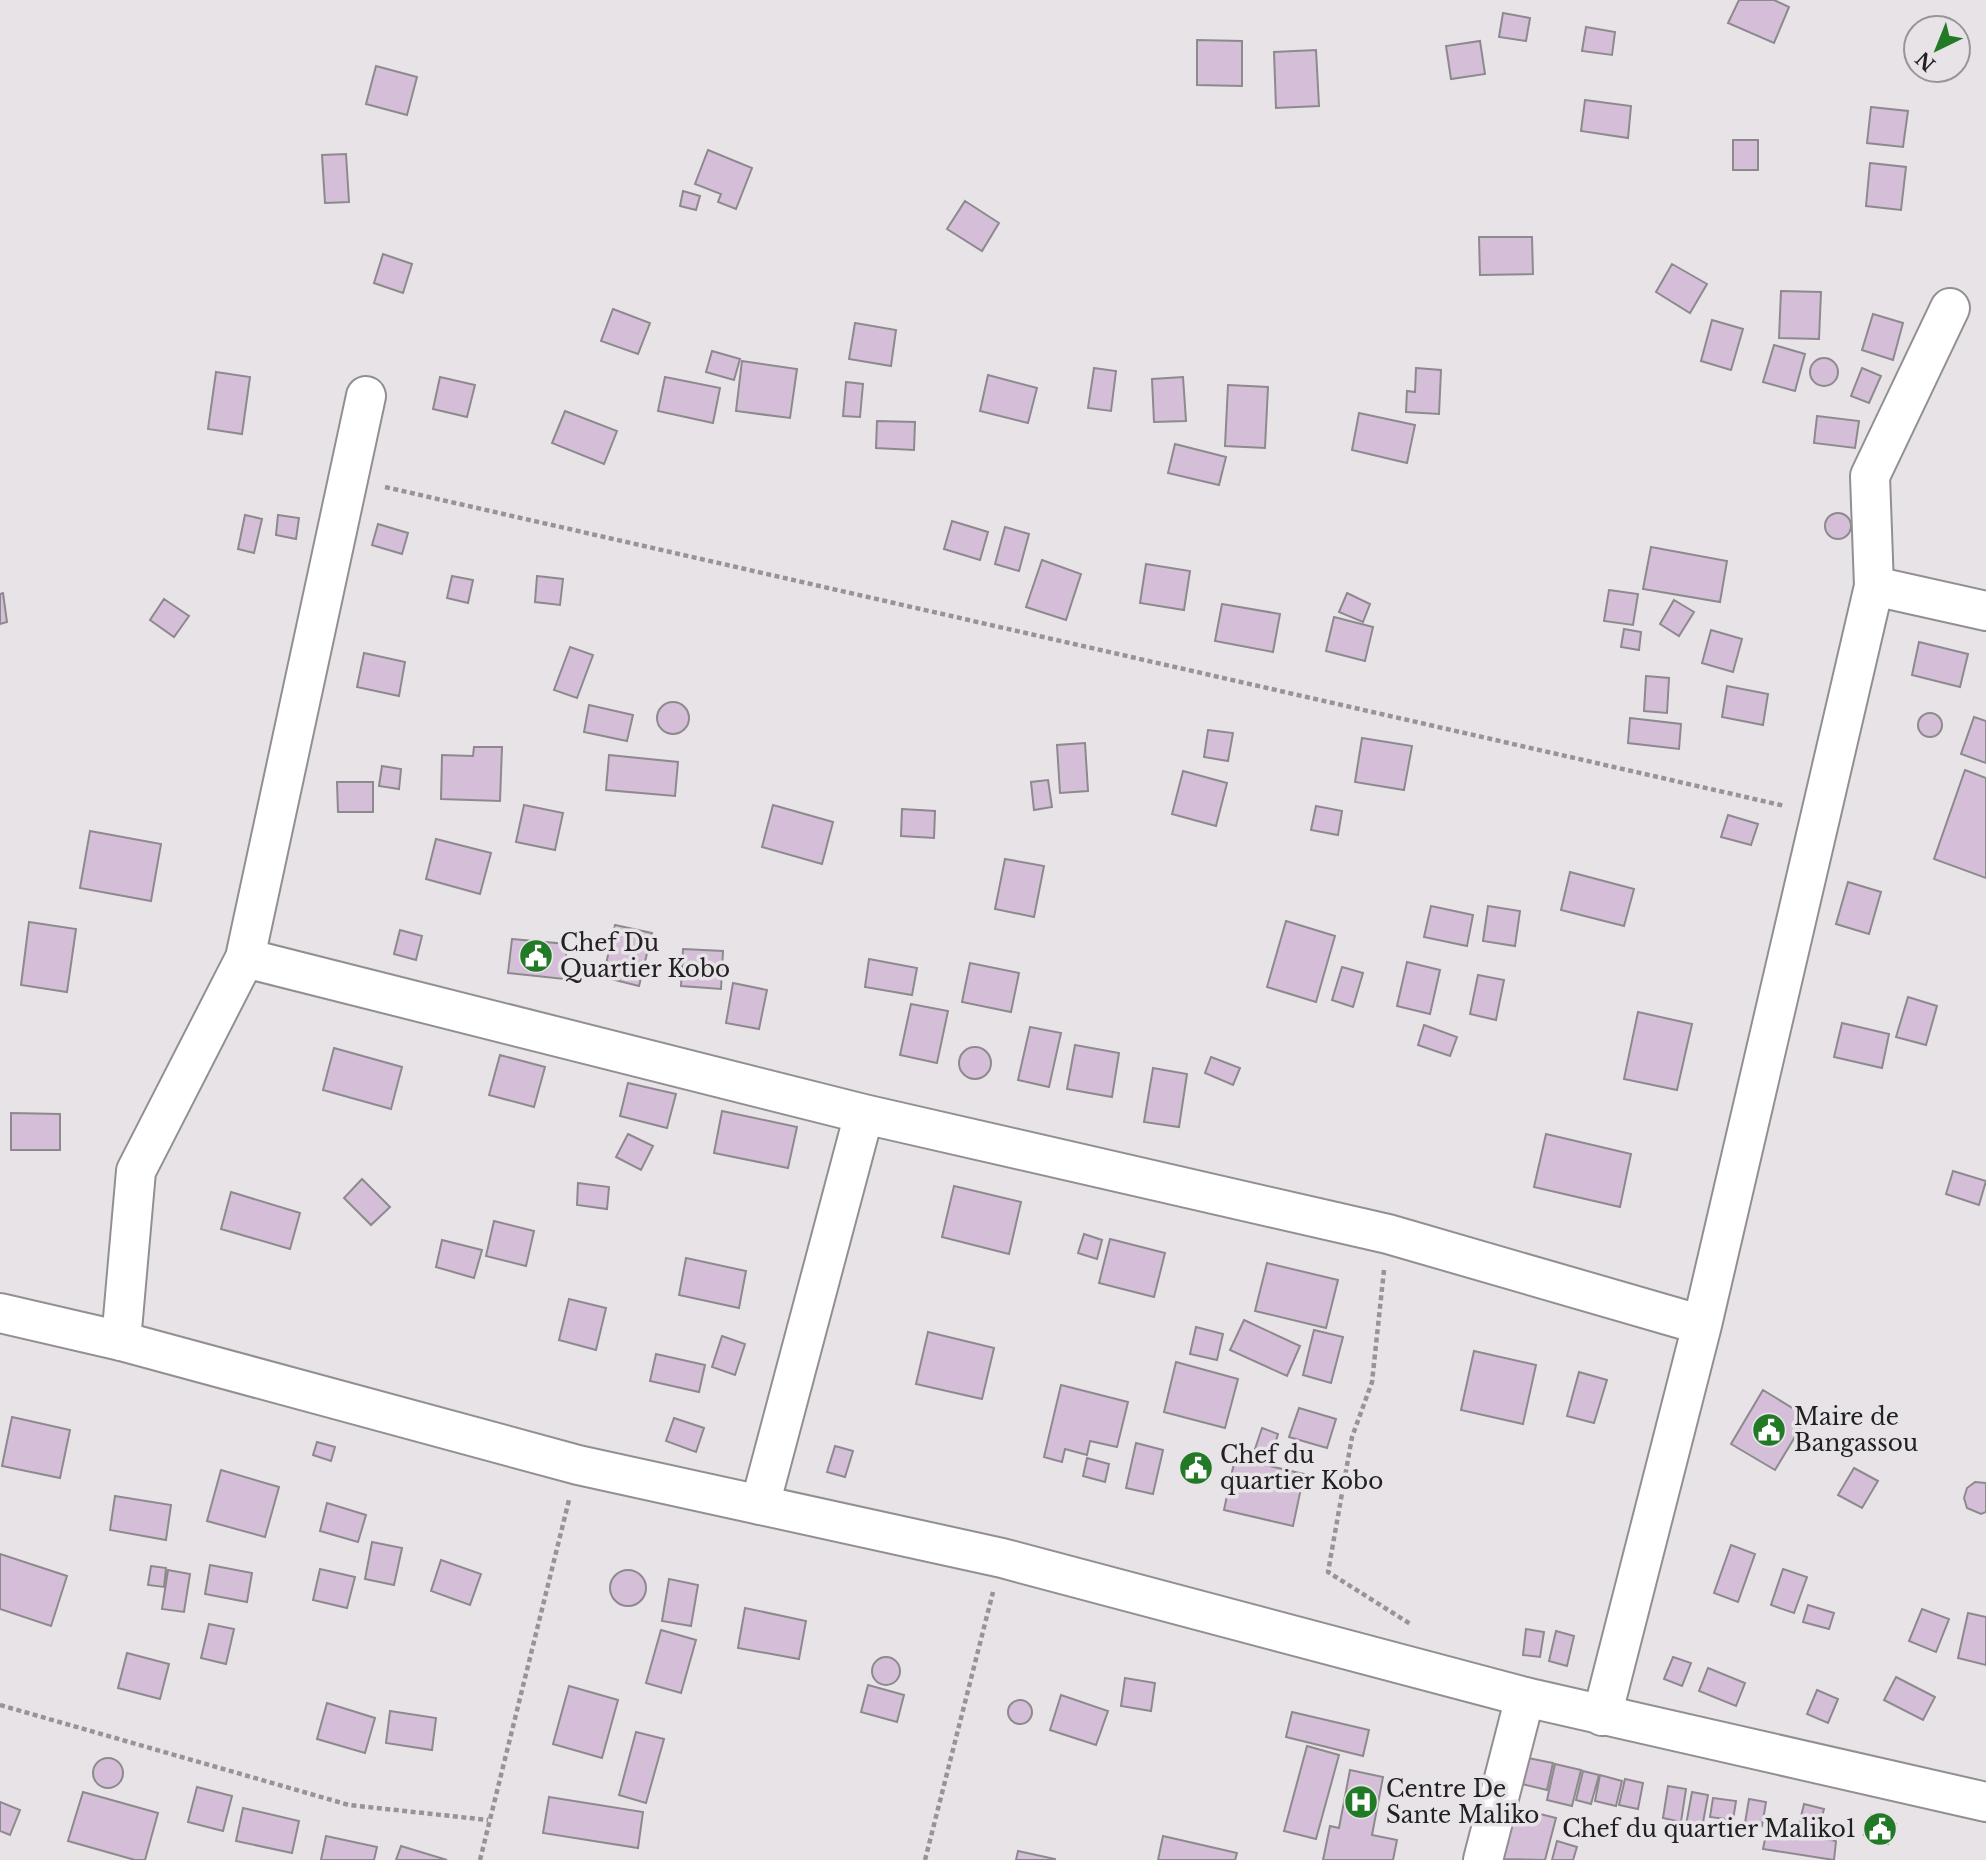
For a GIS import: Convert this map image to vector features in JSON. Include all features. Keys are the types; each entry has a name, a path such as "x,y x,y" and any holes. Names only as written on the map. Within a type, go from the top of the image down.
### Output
{"street":[{"path":"1602,1716 1702,1325 1874,586 1870,476 1950,308"},
{"path":"121,1341 136,1171 245,958 345,478 366,396"},
{"path":"1874,586 1986,611"},
{"path":"245,958 864,1114 1388,1234 1702,1325"},
{"path":"760,1505 864,1114"},
{"path":"0,1313 121,1341 578,1465 1002,1558 1525,1697 1986,1802"},
{"path":"1483,1860 1525,1697"}],"path":[{"path":"345,478 1821,814"},
{"path":"1388,1234 1372,1382 1352,1437 1328,1572 1421,1631"},
{"path":"480,1860 578,1465"},
{"path":"925,1860 1002,1558"},
{"path":"0,1705 349,1805 488,1820"}],"building":[{"path":"1739,0 1774,0 1789,7 1774,43 1728,23"},
{"path":"1503,13 1530,18 1526,41 1499,37"},
{"path":"1586,27 1615,32 1612,55 1582,51"},
{"path":"1197,40 1242,41 1242,86 1197,85"},
{"path":"1480,41 1485,74 1451,79 1446,46"},
{"path":"1316,50 1319,106 1276,108 1274,52"},
{"path":"376,66 417,77 407,115 366,104"},
{"path":"1585,100 1631,106 1628,138 1581,131"},
{"path":"1871,107 1908,111 1903,147 1867,143"},
{"path":"1733,140 1758,140 1758,170 1733,170"},
{"path":"708,150 752,168 736,209 718,202 721,194 695,184"},
{"path":"346,154 349,202 325,203 322,155"},
{"path":"1870,163 1906,167 1901,210 1866,206"},
{"path":"683,191 700,196 696,210 680,206"},
{"path":"965,201 999,223 982,251 947,229"},
{"path":"1479,237 1532,237 1533,274 1480,275"},
{"path":"383,254 412,264 403,293 374,283"},
{"path":"1672,264 1707,284 1690,313 1656,292"},
{"path":"1781,291 1821,292 1819,339 1779,338"},
{"path":"613,309 650,323 638,354 601,341"},
{"path":"1873,314 1903,323 1893,360 1862,350"},
{"path":"1712,320 1743,329 1731,370 1701,361"},
{"path":"855,323 896,330 891,366 849,359"},
{"path":"1774,345 1805,354 1795,391 1763,382"},
{"path":"712,351 740,359 734,380 706,372"},
{"path":"1824,358 1834,362 1838,372 1834,382 1824,386 1814,382 1810,372 1814,362"},
{"path":"742,361 797,369 790,418 736,411"},
{"path":"1094,368 1116,371 1111,411 1088,408"},
{"path":"1416,368 1441,370 1439,414 1406,412 1407,391 1415,392"},
{"path":"1862,368 1881,376 1869,403 1851,396"},
{"path":"216,372 250,377 242,434 208,429"},
{"path":"988,375 1037,388 1028,423 980,411"},
{"path":"440,377 475,385 467,417 433,409"},
{"path":"665,377 720,388 713,423 658,411"},
{"path":"1183,377 1186,421 1154,422 1152,379"},
{"path":"846,382 863,384 860,417 843,416"},
{"path":"1228,385 1268,387 1265,448 1225,446"},
{"path":"565,411 617,431 604,464 552,443"},
{"path":"1359,413 1415,425 1407,463 1352,450"},
{"path":"1817,416 1859,421 1855,448 1814,443"},
{"path":"877,421 915,422 914,450 876,448"},
{"path":"1175,444 1226,457 1219,485 1168,473"},
{"path":"1838,513 1847,517 1851,526 1847,535 1838,539 1829,535 1825,526 1829,517"},
{"path":"245,515 262,519 254,553 238,549"},
{"path":"278,515 299,518 296,539 276,535"},
{"path":"952,521 988,532 980,560 944,549"},
{"path":"378,524 408,533 402,554 372,545"},
{"path":"1005,527 1029,534 1019,571 995,564"},
{"path":"1651,547 1727,561 1720,602 1643,589"},
{"path":"1042,560 1081,574 1066,620 1026,607"},
{"path":"1146,564 1190,571 1184,610 1140,603"},
{"path":"452,576 473,580 468,603 447,598"},
{"path":"537,576 563,579 560,605 535,602"},
{"path":"1609,590 1638,594 1633,625 1604,621"},
{"path":"3,593 7,622 0,624 0,594"},
{"path":"1347,593 1370,604 1363,622 1339,612"},
{"path":"164,599 189,616 174,637 150,620"},
{"path":"1674,600 1694,612 1679,636 1660,624"},
{"path":"1222,604 1280,614 1273,652 1215,641"},
{"path":"1334,617 1373,627 1365,661 1326,651"},
{"path":"1624,629 1641,632 1639,650 1621,647"},
{"path":"1711,630 1742,639 1733,672 1702,663"},
{"path":"1919,642 1968,654 1960,687 1912,675"},
{"path":"570,647 593,655 577,698 554,690"},
{"path":"364,653 405,662 399,696 357,687"},
{"path":"1646,676 1669,678 1667,713 1644,711"},
{"path":"1727,686 1768,694 1763,725 1722,717"},
{"path":"673,702 684,707 689,718 684,729 673,734 662,729 657,718 662,707"},
{"path":"589,705 633,715 627,741 584,732"},
{"path":"1930,713 1938,717 1942,725 1938,733 1930,737 1922,733 1918,725 1922,717"},
{"path":"1974,717 1986,721 1986,763 1961,754"},
{"path":"1630,718 1681,724 1679,749 1628,743"},
{"path":"1208,730 1233,733 1228,761 1204,757"},
{"path":"1362,738 1412,746 1404,790 1355,782"},
{"path":"1085,743 1088,791 1060,793 1057,745"},
{"path":"474,747 502,747 500,801 441,799 442,755 473,756"},
{"path":"609,755 678,762 675,796 606,790"},
{"path":"382,766 401,769 399,789 379,786"},
{"path":"1965,770 1986,778 1986,878 1934,859"},
{"path":"1183,771 1227,783 1216,826 1172,814"},
{"path":"1048,780 1052,807 1034,810 1031,782"},
{"path":"337,782 373,782 373,812 338,812"},
{"path":"524,805 563,813 555,850 516,842"},
{"path":"773,805 833,822 822,864 762,847"},
{"path":"1316,806 1342,811 1338,835 1311,830"},
{"path":"902,809 935,811 934,838 901,836"},
{"path":"1728,815 1758,824 1751,845 1721,837"},
{"path":"90,831 161,844 151,901 80,888"},
{"path":"436,839 491,853 480,894 426,879"},
{"path":"1005,859 1044,866 1034,917 995,909"},
{"path":"1570,872 1634,889 1624,926 1561,910"},
{"path":"1848,882 1881,892 1869,934 1836,924"},
{"path":"1431,906 1473,915 1467,946 1424,937"},
{"path":"1488,906 1520,911 1515,946 1483,941"},
{"path":"1286,921 1335,936 1316,1002 1267,987"},
{"path":"29,922 76,929 67,992 21,985"},
{"path":"615,925 652,933 639,986 603,977"},
{"path":"400,930 422,936 416,960 394,954"},
{"path":"512,939 567,944 564,979 508,973"},
{"path":"683,949 723,951 721,989 681,986"},
{"path":"869,959 917,968 912,995 865,987"},
{"path":"1407,962 1440,970 1430,1014 1397,1006"},
{"path":"970,963 1019,973 1011,1012 962,1002"},
{"path":"1342,967 1363,973 1353,1007 1332,1000"},
{"path":"1478,975 1504,980 1496,1020 1470,1014"},
{"path":"733,983 767,990 759,1029 726,1023"},
{"path":"1908,997 1937,1006 1926,1045 1896,1037"},
{"path":"911,1004 948,1011 937,1063 900,1055"},
{"path":"1638,1012 1692,1024 1677,1090 1624,1079"},
{"path":"1842,1023 1889,1034 1882,1068 1834,1057"},
{"path":"1424,1025 1457,1037 1450,1056 1418,1045"},
{"path":"1030,1027 1061,1033 1049,1087 1018,1080"},
{"path":"1075,1045 1119,1053 1112,1097 1067,1089"},
{"path":"975,1047 986,1052 991,1063 986,1074 975,1079 964,1074 959,1063 964,1052"},
{"path":"334,1048 402,1067 391,1109 323,1090"},
{"path":"500,1055 545,1067 534,1107 489,1095"},
{"path":"1211,1057 1240,1068 1233,1085 1205,1073"},
{"path":"1153,1068 1187,1074 1179,1127 1144,1122"},
{"path":"628,1083 676,1094 667,1128 620,1116"},
{"path":"722,1111 797,1127 788,1168 714,1153"},
{"path":"11,1113 60,1114 60,1150 11,1150"},
{"path":"628,1134 653,1146 641,1170 616,1157"},
{"path":"1546,1134 1631,1154 1620,1207 1534,1187"},
{"path":"1953,1171 1986,1181 1979,1205 1946,1194"},
{"path":"362,1179 390,1207 371,1225 344,1198"},
{"path":"578,1183 609,1187 607,1209 577,1205"},
{"path":"954,1186 1021,1202 1009,1254 942,1237"},
{"path":"231,1192 300,1213 290,1249 221,1229"},
{"path":"494,1221 534,1231 526,1266 486,1256"},
{"path":"1084,1234 1102,1240 1097,1259 1078,1253"},
{"path":"1110,1239 1165,1253 1154,1297 1099,1283"},
{"path":"442,1240 482,1250 474,1278 436,1267"},
{"path":"686,1258 746,1271 739,1308 679,1295"},
{"path":"1267,1263 1338,1280 1326,1328 1255,1311"},
{"path":"569,1299 606,1308 596,1350 559,1340"},
{"path":"1244,1320 1300,1346 1287,1376 1230,1350"},
{"path":"1196,1327 1223,1334 1217,1360 1190,1354"},
{"path":"1314,1330 1343,1337 1331,1383 1303,1375"},
{"path":"928,1332 994,1348 982,1399 916,1384"},
{"path":"722,1336 745,1344 735,1375 712,1367"},
{"path":"1474,1351 1536,1365 1523,1424 1461,1410"},
{"path":"656,1354 705,1365 699,1392 650,1381"},
{"path":"1176,1362 1238,1379 1225,1428 1164,1412"},
{"path":"1579,1372 1607,1380 1594,1423 1567,1416"},
{"path":"1061,1385 1128,1402 1117,1447 1090,1441 1087,1455 1065,1449 1062,1462 1044,1457"},
{"name":"Maire de Bangassou","path":"1763,1390 1807,1417 1775,1470 1731,1444"},
{"path":"1299,1408 1336,1419 1327,1448 1289,1437"},
{"path":"12,1417 70,1430 60,1478 2,1466"},
{"path":"674,1418 704,1428 696,1452 666,1441"},
{"path":"1262,1428 1278,1434 1270,1460 1253,1455"},
{"path":"317,1442 335,1447 331,1461 313,1455"},
{"path":"1136,1443 1163,1450 1153,1494 1126,1488"},
{"path":"835,1446 853,1451 845,1477 827,1472"},
{"name":"Chef du quartier Kobo","path":"1190,1456 1209,1463 1202,1481 1183,1474"},
{"path":"1087,1458 1109,1464 1105,1482 1083,1476"},
{"path":"1235,1458 1304,1474 1293,1526 1224,1510"},
{"path":"1854,1468 1878,1481 1862,1508 1838,1495"},
{"path":"221,1470 279,1487 265,1537 207,1521"},
{"path":"1975,1482 1986,1483 1986,1512 1981,1514 1967,1508 1964,1498 1967,1488"},
{"path":"115,1496 171,1505 166,1540 110,1530"},
{"path":"327,1503 366,1515 358,1542 320,1531"},
{"path":"372,1542 402,1548 394,1585 365,1579"},
{"path":"1731,1545 1755,1554 1738,1602 1714,1593"},
{"path":"0,1554 67,1576 51,1626 0,1609"},
{"path":"441,1560 481,1574 470,1605 431,1591"},
{"path":"210,1565 252,1573 247,1602 205,1594"},
{"path":"151,1566 166,1568 164,1587 148,1585"},
{"path":"320,1569 355,1577 347,1608 313,1600"},
{"path":"1783,1569 1807,1577 1794,1613 1771,1605"},
{"path":"168,1570 190,1574 184,1612 162,1609"},
{"path":"628,1570 640,1576 646,1588 640,1600 628,1606 616,1600 610,1588 616,1576"},
{"path":"669,1579 698,1585 691,1626 662,1621"},
{"path":"1808,1605 1834,1613 1829,1629 1803,1622"},
{"path":"745,1608 806,1621 799,1659 738,1648"},
{"path":"1922,1609 1949,1619 1936,1652 1909,1641"},
{"path":"1968,1613 1986,1617 1986,1665 1958,1658"},
{"path":"209,1624 234,1629 226,1664 201,1658"},
{"path":"1526,1629 1544,1632 1540,1657 1523,1655"},
{"path":"661,1630 696,1640 681,1693 646,1683"},
{"path":"1556,1631 1574,1636 1567,1666 1549,1661"},
{"path":"127,1653 169,1664 160,1699 118,1688"},
{"path":"886,1657 896,1661 900,1671 896,1681 886,1685 876,1681 872,1671 876,1661"},
{"path":"1673,1657 1691,1663 1682,1686 1664,1679"},
{"path":"1708,1668 1745,1683 1736,1706 1699,1691"},
{"path":"1896,1677 1935,1697 1923,1720 1884,1700"},
{"path":"1125,1678 1155,1683 1151,1711 1121,1706"},
{"path":"868,1685 904,1695 897,1722 861,1712"},
{"path":"569,1686 618,1700 602,1758 553,1744"},
{"path":"1817,1690 1838,1699 1828,1723 1807,1714"},
{"path":"1061,1695 1108,1711 1096,1745 1050,1730"},
{"path":"1020,1700 1028,1704 1032,1712 1028,1720 1020,1724 1012,1720 1008,1712 1012,1704"},
{"path":"327,1703 375,1718 365,1753 317,1739"},
{"path":"390,1711 436,1718 432,1750 386,1743"},
{"path":"1292,1712 1369,1730 1363,1756 1286,1737"},
{"path":"636,1732 664,1739 646,1803 619,1795"},
{"path":"1307,1746 1339,1755 1316,1839 1284,1831"},
{"path":"108,1758 119,1762 123,1773 119,1784 108,1788 97,1784 93,1773 97,1762"},
{"path":"1528,1758 1553,1763 1547,1790 1522,1784"},
{"path":"1555,1764 1581,1770 1572,1806 1547,1800"},
{"name":"Centre De Sante Maliko","path":"1350,1770 1383,1777 1372,1835 1397,1840 1393,1860 1323,1860 1330,1826 1339,1828"},
{"path":"1583,1771 1599,1775 1591,1804 1576,1800"},
{"path":"1600,1775 1622,1781 1616,1806 1595,1801"},
{"path":"1625,1779 1643,1783 1638,1809 1619,1805"},
{"path":"1668,1786 1686,1789 1681,1822 1663,1818"},
{"path":"197,1787 232,1796 223,1831 188,1822"},
{"path":"83,1792 158,1813 145,1860 135,1860 68,1841"},
{"path":"1692,1792 1708,1795 1702,1828 1686,1825"},
{"path":"549,1797 643,1812 638,1848 543,1833"},
{"path":"1713,1798 1736,1801 1733,1820 1710,1817"},
{"path":"1749,1799 1766,1802 1762,1826 1745,1823"},
{"path":"0,1802 20,1810 10,1835 0,1831"},
{"path":"1804,1804 1824,1809 1818,1830 1799,1825"},
{"path":"243,1808 299,1821 292,1853 236,1841"},
{"path":"1516,1808 1556,1818 1545,1860 1502,1859"},
{"name":"Chef du quartier Maliko1","path":"1871,1815 1896,1824 1888,1844 1864,1835"},
{"path":"1767,1830 1836,1841 1834,1860 1763,1849"},
{"path":"326,1836 377,1847 374,1860 321,1860"},
{"path":"1163,1836 1237,1853 1235,1860 1158,1860"},
{"path":"1557,1841 1577,1847 1573,1860 1552,1860"},
{"path":"401,1846 447,1860 396,1860"},
{"path":"1018,1851 1055,1859 1055,1860 1016,1860"}],"place":[{"name":"Chef Du Quartier Kobo","path":"536,956"},
{"name":"Maire de Bangassou","path":"1769,1430"},
{"name":"Chef du quartier Kobo","path":"1196,1468"},
{"name":"Centre De Sante Maliko","path":"1361,1802"},
{"name":"Chef du quartier Maliko1","path":"1880,1829"}]}
